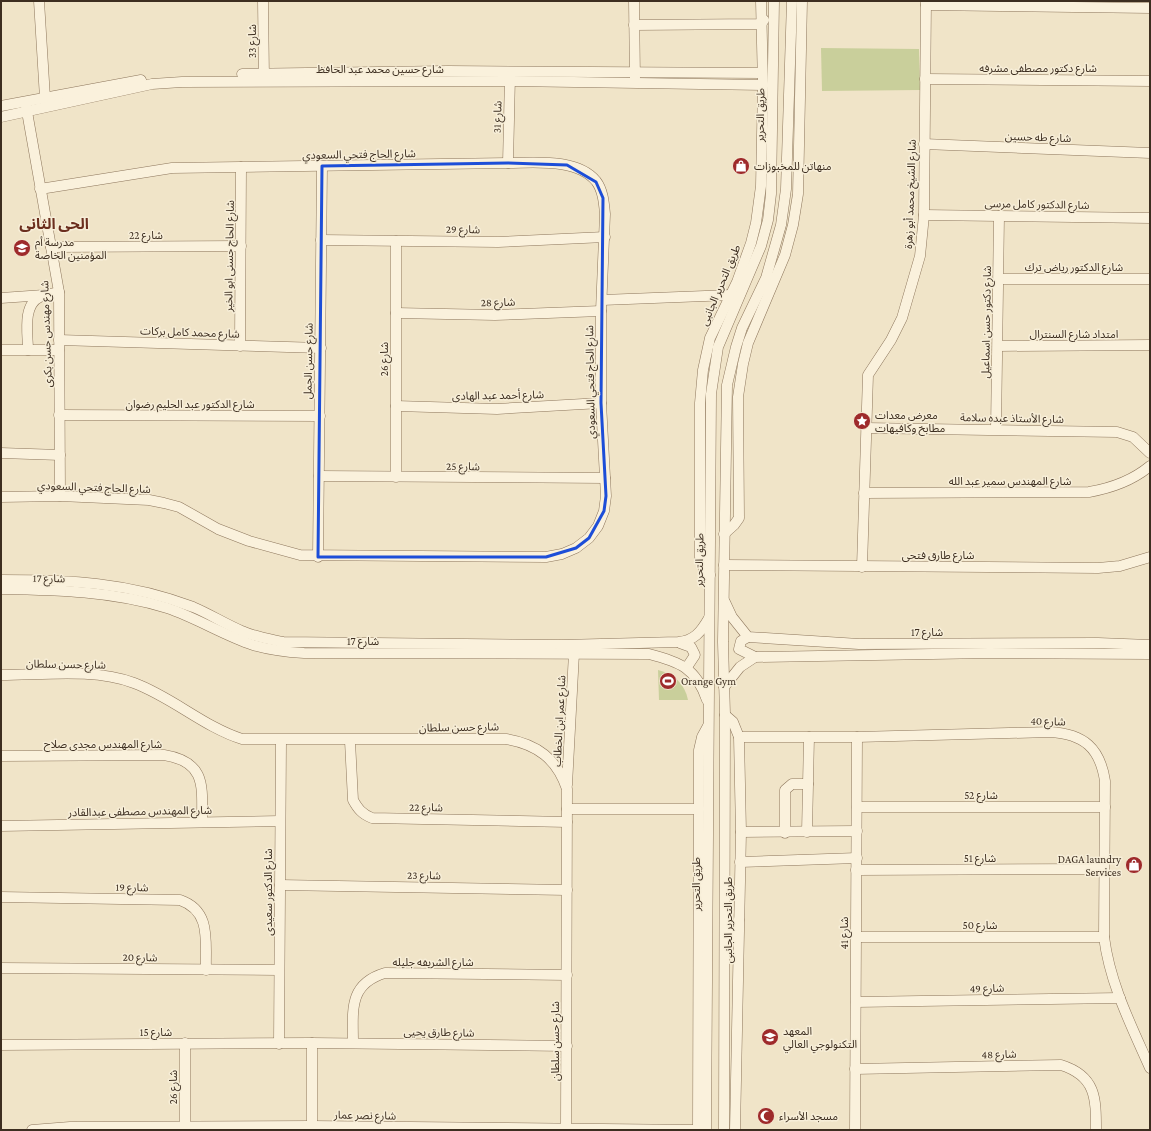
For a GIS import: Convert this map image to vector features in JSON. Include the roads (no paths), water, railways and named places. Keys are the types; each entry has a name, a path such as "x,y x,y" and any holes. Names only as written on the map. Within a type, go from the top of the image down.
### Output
{"street":[{"path":"39,1 45,98"},
{"name":"شارع 33","path":"264,1 264,77"},
{"path":"634,1 635,78"},
{"name":"طريق التحرير الجانبى","path":"710,575 704,569 700,557 701,387 710,338 731,295 748,252 756,223 760,186 762,122 761,1"},
{"path":"724,534 734,525 738,518 738,396 743,364 748,343 785,255 793,225 798,194 802,1"},
{"path":"926,3 1150,8"},
{"name":"شارع الشيخ محمد أبو زهرة","path":"862,567 868,375 891,340 902,318 920,256 924,215 926,3"},
{"path":"634,25 761,24 774,4"},
{"name":"طريق التحرير","path":"706,1130 708,838 699,750 702,737 709,724 711,394 715,360 720,342 765,236 771,194 774,4"},
{"path":"792,4 802,19"},
{"path":"724,1130 724,489 727,385 730,366 742,328 766,278 778,243 784,207 787,156 792,4"},
{"name":"شارع حسين محمد عبد الحافظ","path":"635,78 762,73"},
{"name":"شارع حسين محمد عبد الحافظ","path":"1,117 45,98 172,75 264,77 635,78 762,85"},
{"name":"شارع حسين محمد عبد الحافظ","path":"1,106 26,107 152,84 264,77"},
{"name":"شارع 31","path":"508,163 510,77"},
{"name":"شارع دكتور مصطفى مشرفه","path":"925,80 1150,81"},
{"name":"شارع مهندس حسن بكرى","path":"26,107 59,292 60,496"},
{"path":"762,122 772,134"},
{"path":"787,156 800,132"},
{"name":"شارع طه حسين","path":"924,144 1150,153"},
{"name":"شارع الحاج فتحي السعودي","path":"1,497 60,496 149,500 179,507 218,529 249,542 300,556 546,557 562,554 576,548 589,538 598,526 604,511 606,496 601,403 601,311 605,237 604,198 596,182 582,171 567,166 508,163 172,168 40,189"},
{"name":"شارع الحاج حسنى ابو الخير","path":"240,346 241,166"},
{"name":"شارع حسن الجمل","path":"318,557 322,166"},
{"name":"شارع الدكتور كامل مرسى","path":"924,215 1150,218"},
{"name":"شارع دكتور حسن اسماعيل","path":"996,429 999,216"},
{"path":"748,252 765,236"},
{"name":"شارع 29","path":"322,240 498,242 605,237"},
{"name":"شارع 26","path":"396,241 396,477"},
{"name":"شارع 22","path":"51,247 241,246"},
{"name":"شارع الدكتور رياض ترك","path":"998,279 1150,279"},
{"path":"28,350 29,309 33,302 40,297 59,292"},
{"path":"1,298 48,295"},
{"path":"602,300 731,295"},
{"name":"شارع 28","path":"396,313 495,315 601,311"},
{"name":"شارع محمد كامل بركات","path":"1,350 28,350 59,345 320,348"},
{"name":"امتداد شارع السنترال","path":"998,346 1150,345"},
{"name":"شارع أحمد عبد الهادى","path":"396,406 496,409 601,403"},
{"name":"شارع الدكتور عبد الحليم رضوان","path":"60,415 320,416"},
{"name":"شارع الأستاذ عبده سلامة","path":"866,428 1117,432 1133,437 1150,453"},
{"path":"1,453 60,455"},
{"path":"711,463 716,468 721,468 725,465"},
{"name":"شارع المهندس سمير عبد الله","path":"864,493 1089,492 1107,489 1125,482 1150,466"},
{"name":"شارع 25","path":"319,476 605,478"},
{"path":"711,491 717,488 724,489"},
{"name":"شارع طارق فتحى","path":"724,565 1098,568 1120,566 1150,557"},
{"name":"شارع 17","path":"1,580 67,580 127,588 150,593 193,607 243,631 283,642 562,645 678,642 688,641 696,636 710,616"},
{"name":"شارع 17","path":"1,589 66,590 100,593 134,599 167,608 253,645 279,651 304,653 649,654 675,660 687,667 704,690 709,706"},
{"path":"724,600 732,617 748,637 741,641 739,649 755,657 740,667 724,687"},
{"name":"شارع 17","path":"748,637 859,644 1098,643 1150,645"},
{"path":"678,642 687,645 694,651 694,659 687,667"},
{"name":"شارع عمر ابن الخطاب","path":"567,789 574,653"},
{"name":"شارع 17","path":"755,657 989,653 1150,654"},
{"name":"شارع حسن سلطان","path":"1,675 97,675 116,678 135,683 234,737 251,740 506,739 520,741 533,746 545,754 559,770 567,789 566,1129"},
{"name":"طريق التحرير الجانبى","path":"725,715 733,722 738,737 741,832 735,1130"},
{"name":"شارع 40","path":"738,737 857,737 1067,733 1082,739 1091,747 1103,765 1106,781 1104,937 1110,972 1150,1068"},
{"path":"807,832 809,737"},
{"name":"شارع 41","path":"855,1130 857,737"},
{"name":"شارع الدكتور سعيدى","path":"278,1044 281,740"},
{"name":"شارع 22","path":"350,740 353,800 357,808 364,815 372,818 567,822"},
{"name":"شارع المهندس مجدى صلاح","path":"1,756 164,755 176,757 188,763 196,772 202,784 202,822"},
{"path":"785,833 785,790 792,784 808,784"},
{"path":"567,809 718,810 724,805"},
{"name":"شارع 52","path":"857,807 1105,807"},
{"path":"698,1130 697,1086 700,914 704,809"},
{"name":"شارع المهندس مصطفى عبدالقادر","path":"1,826 280,821"},
{"path":"741,832 785,833 857,831"},
{"path":"708,838 717,832 724,833"},
{"path":"740,862 856,858"},
{"name":"شارع 51","path":"856,870 1104,870"},
{"name":"شارع 23","path":"280,885 567,890"},
{"name":"شارع 19","path":"1,897 165,899 185,901 197,908 204,922 206,970"},
{"path":"700,914 708,930"},
{"path":"724,953 740,917"},
{"name":"شارع 50","path":"856,937 1104,937"},
{"name":"شارع 20","path":"1,968 279,970"},
{"name":"شارع الشريفه جليله","path":"353,1043 354,1005 357,993 364,983 374,976 386,973 567,975"},
{"name":"شارع 49","path":"856,1002 1120,998"},
{"name":"شارع 26","path":"185,1043 185,1128"},
{"path":"312,1043 312,1126"},
{"name":"شارع 15","path":"1,1045 312,1043"},
{"name":"شارع طارق يحيى","path":"312,1043 567,1046"},
{"name":"شارع 48","path":"856,1069 1061,1065 1081,1074 1093,1091 1096,1102 1096,1130"},
{"path":"697,1086 707,1069"},
{"path":"723,1073 736,1090"},
{"name":"شارع نصر عمار","path":"32,1130 70,1128 312,1126 380,1128 698,1130"}],"place":[{"name":"منهاتن للمخبوزات","path":"741,166"},
{"name":"مدرسة أم المؤمنين الخاصة","path":"22,248"},
{"name":"معرض معدات مطابخ وكافيهات","path":"862,421"},
{"name":"Orange Gym","path":"668,681"},
{"name":"DAGA laundry Services","path":"1134,865"},
{"name":"المعهد التكنولوجي العالي","path":"770,1037"},
{"name":"مسجد الأسراء","path":"766,1116"}],"district":[{"name":"الحى الثانى","path":"54,224"}]}
